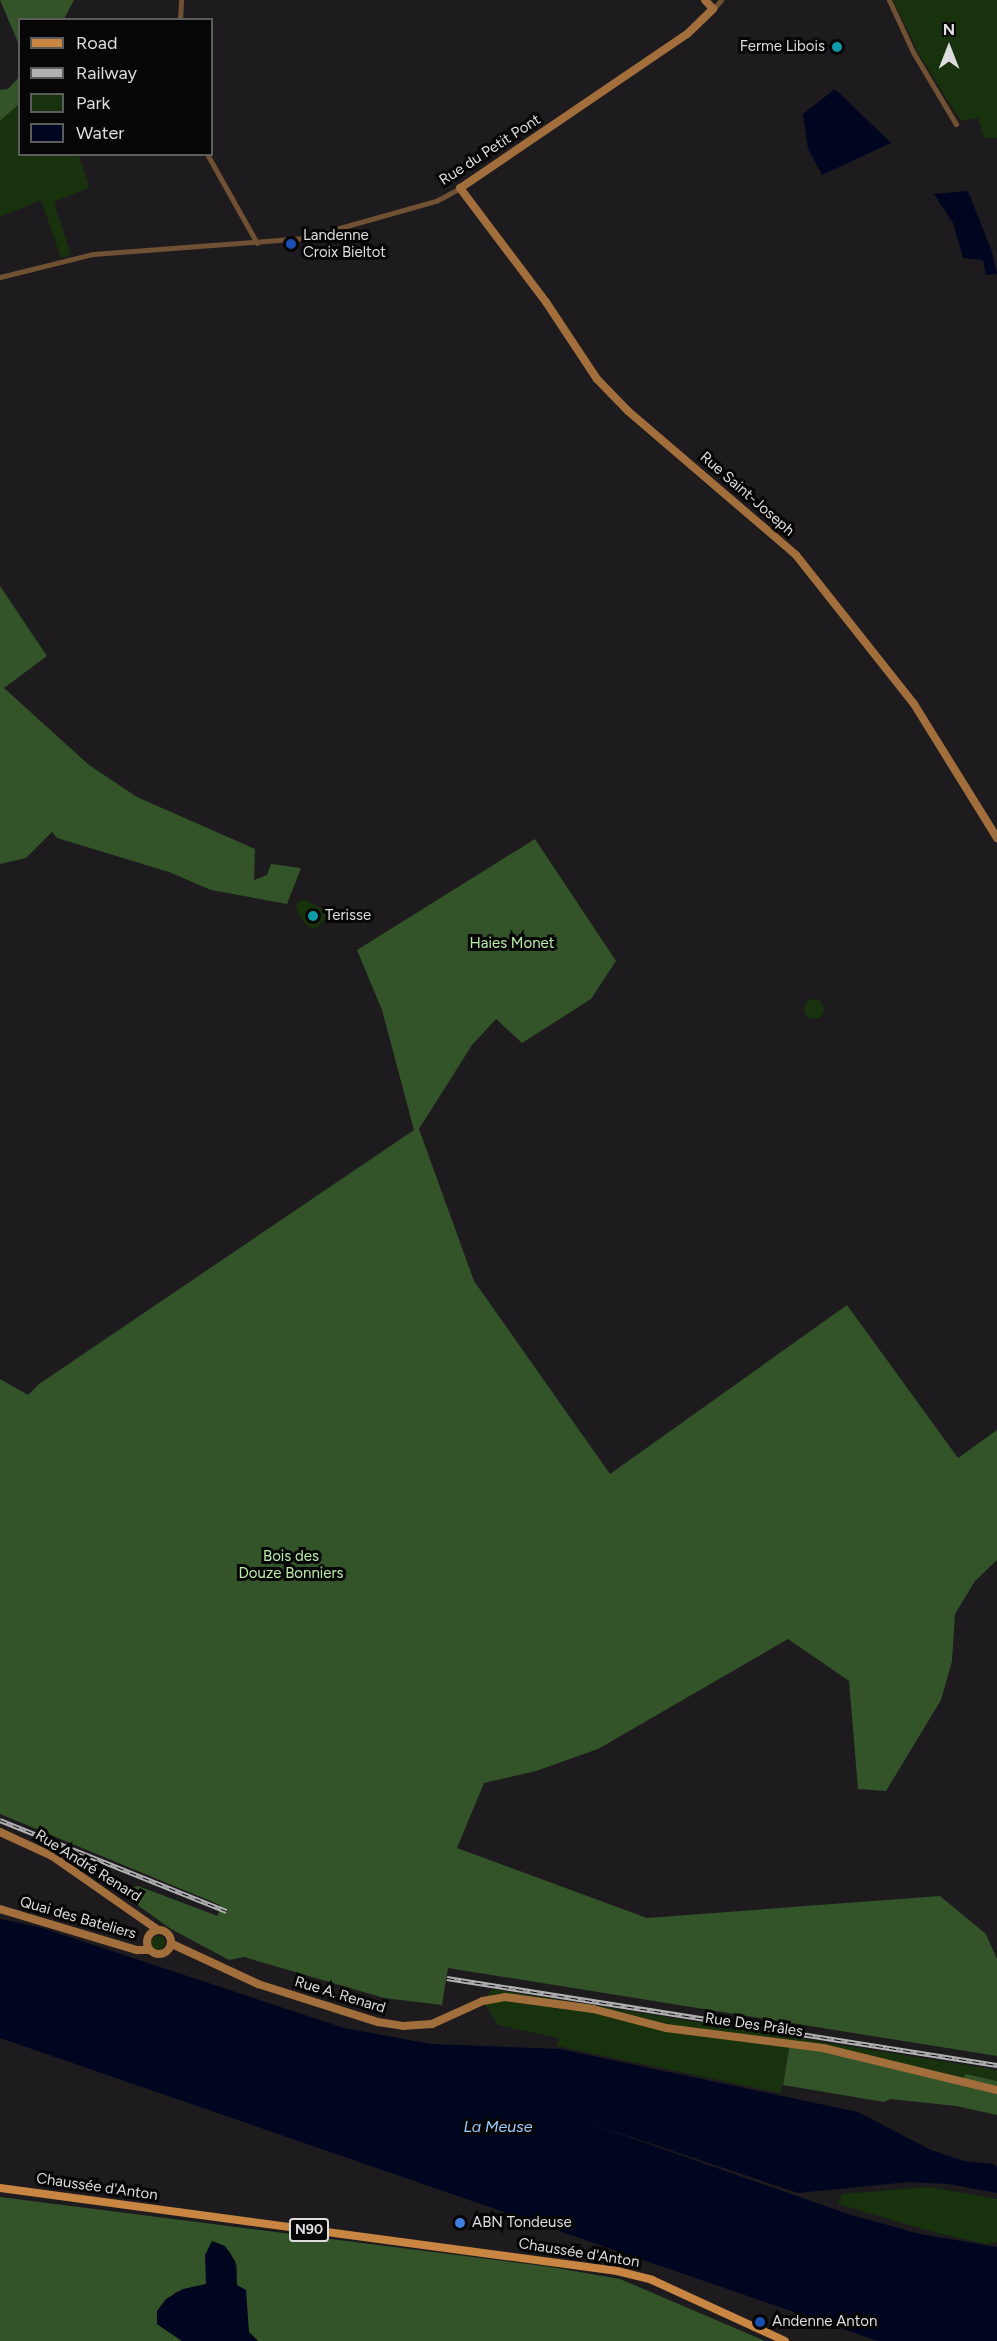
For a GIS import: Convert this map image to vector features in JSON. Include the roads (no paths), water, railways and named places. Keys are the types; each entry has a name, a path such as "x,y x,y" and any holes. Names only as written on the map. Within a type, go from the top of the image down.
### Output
{"main road":[{"name":"Chaussée d'Anton","path":"0,2188 617,2271 652,2280 784,2341"}],"street":[{"path":"180,18 181,0"},
{"path":"705,0 713,9 721,0"},
{"path":"889,0 913,52 956,124"},
{"name":"Rue du Petit Pont","path":"0,277 93,254 304,238 436,201 460,188 687,34 713,9"},
{"path":"208,156 257,243"},
{"name":"Rue Saint-Joseph","path":"460,188 546,302 597,379 628,411 740,504 803,564 914,704 997,838"},
{"name":"Rue André Renard","path":"0,1832 52,1856 158,1930"},
{"name":"Quai des Bateliers","path":"0,1910 137,1950 149,1950"},
{"path":"158,1930 171,1936 172,1944 165,1954 149,1950 147,1937 158,1930"},
{"name":"Rue A. Renard","path":"172,1944 258,1983 378,2022 432,2024 483,2001 506,1997"},
{"name":"Rue Des Prâles","path":"506,1997 593,2009 666,2028 823,2048 997,2090"}],"water":[{"path":"835,89 891,143 822,175 808,149 803,114"},
{"path":"968,191 992,252 997,274 986,275 983,260 963,258 953,223 934,194"},
{"name":"La Meuse","path":"0,1919 39,1927 344,2028 431,2044 560,2049 858,2112 931,2150 964,2161 993,2164 997,2167 997,2193 948,2184 909,2182 798,2193 577,2119 848,2214 920,2234 997,2247 997,2341 878,2341 0,2038"},
{"path":"212,2241 225,2246 235,2261 237,2285 246,2290 249,2332 258,2341 182,2341 157,2324 157,2311 166,2299 183,2289 206,2284 205,2255"}],"railway":[{"path":"0,1820 226,1911"},
{"path":"447,1978 997,2065"}],"place":[{"name":"Ferme Libois","path":"837,47"},
{"name":"Landenne Croix Bieltot","path":"291,244"},
{"name":"Terisse","path":"313,916"},
{"name":"ABN Tondeuse","path":"460,2223"},
{"name":"Andenne Anton","path":"760,2322"}],"park label":[{"name":"Haies Monet","path":"512,944"},
{"name":"Bois des Douze Bonniers","path":"291,1564"}]}
